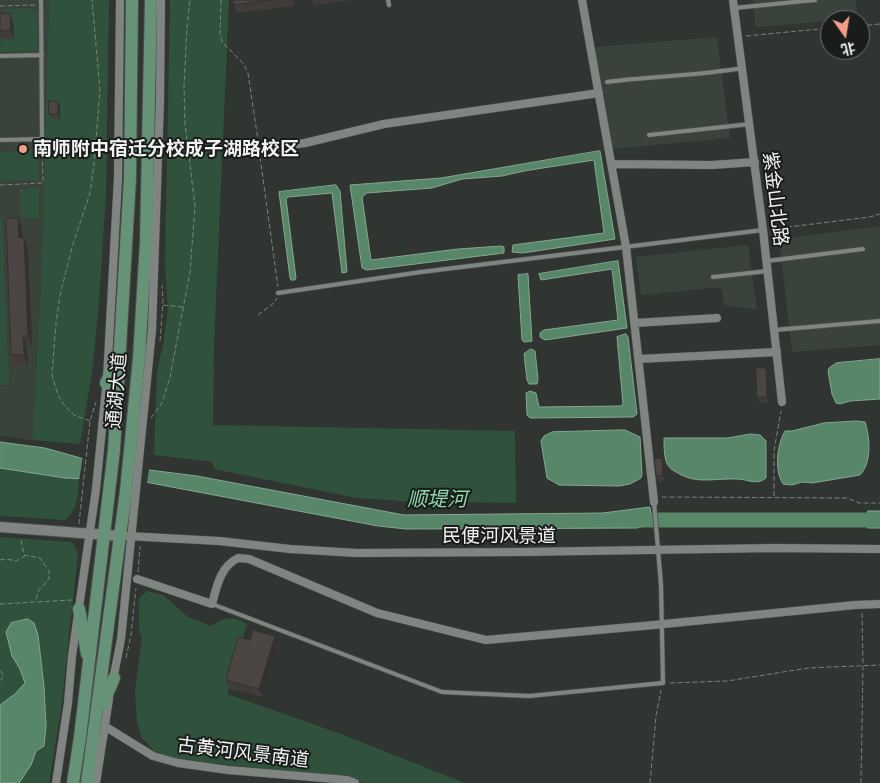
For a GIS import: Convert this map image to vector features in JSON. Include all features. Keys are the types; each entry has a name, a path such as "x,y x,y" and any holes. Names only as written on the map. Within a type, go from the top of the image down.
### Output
{"main road":[{"path":"124,0 132,28"},
{"name":"通湖大道","path":"73,783 111,488 114,450 130,178 132,0"},
{"name":"通湖大道","path":"87,783 101,722 113,590 125,536 134,458 134,412 146,242 151,0"},
{"path":"106,383 120,353"},
{"path":"134,412 141,442"},
{"path":"98,588 108,586 113,590"},
{"path":"77,604 89,664"},
{"path":"101,722 114,678"}],"street":[{"path":"56,783 68,703 77,604 96,489 106,383 118,178 120,0"},
{"path":"134,458 141,442 154,294 161,0"},
{"path":"582,0 626,247 654,499"},
{"name":"紫金山北路","path":"734,4 767,261 782,402"},
{"path":"259,148 305,143 384,124 599,93"},
{"path":"611,164 754,162"},
{"path":"635,323 717,318"},
{"path":"639,359 777,352"},
{"path":"0,528 125,536 121,639 114,678"},
{"name":"民便河风景道","path":"125,536 219,541 290,549 357,553 658,547 880,549"},
{"path":"137,579 212,604 221,574 231,561 238,558 256,562 378,613 486,640 880,604"},
{"path":"96,783 101,722"},
{"name":"古黄河风景南道","path":"101,722 153,756 178,764 347,780 355,783"}],"lane":[{"path":"388,0 389,5"},
{"path":"734,4 816,0"},
{"path":"0,140 42,139 41,2"},
{"path":"0,56 42,54"},
{"path":"606,82 710,74 742,68"},
{"path":"649,135 750,124"},
{"path":"278,293 421,272 763,230"},
{"path":"767,261 863,250"},
{"path":"713,277 768,270"},
{"path":"774,330 880,321"},
{"path":"212,604 442,692 529,696 663,683 662,623 654,499"}],"path":[{"path":"90,421 74,415 66,406 58,395 52,375 60,295 90,193 94,164 100,90 92,0"},
{"path":"148,422 162,403 170,377 190,272 195,206 185,124 184,86 190,0"},
{"path":"221,0 220,34 222,42 243,63 248,73 278,293 274,303 258,314"},
{"path":"0,6 41,2"},
{"path":"738,37 820,29"},
{"path":"0,185 43,183 42,139"},
{"path":"763,230 870,217 880,214"},
{"path":"163,305 184,307"},
{"path":"774,497 774,451 782,402"},
{"path":"84,489 88,449"},
{"path":"654,499 847,498 859,503 880,503"},
{"path":"21,540 22,551 25,555 40,558 49,571 49,579 39,590 35,602"},
{"path":"0,560 16,561 25,555"},
{"path":"0,604 35,602 77,604"},
{"path":"861,783 862,605"},
{"path":"650,783 656,716 663,683 726,681 808,668 880,664"},
{"path":"0,670 4,675 0,681"}],"shaded area":[{"name":"南师附中宿迁分校成子湖路校区","path":"0,0 49,0 41,286 32,440 0,436"},
{"path":"49,0 109,0 106,192 99,302 92,373 80,444 32,440 41,286"},
{"path":"170,0 229,0 214,344 213,425 515,431 516,503 403,501 357,498 214,469 213,462 154,455 157,371 168,309 165,265"},
{"path":"753,0 856,0 857,10 820,10 820,22 755,27"},
{"path":"6,9 34,9 38,14 37,49 32,51 0,52"},
{"path":"717,37 730,138 611,149 595,47"},
{"path":"38,150 39,180 0,181 0,152"},
{"path":"600,151 615,239 523,253 512,252 513,245 604,233 594,160 502,176 462,179 432,188 367,193 362,197 371,260 458,249 501,246 504,247 504,253 367,270 362,268 350,185 441,178"},
{"path":"336,185 340,191 347,272 342,273 332,193 288,197 286,199 296,278 291,280 279,192"},
{"path":"39,188 39,218 20,218 20,189"},
{"path":"0,219 2,219 9,385 0,385"},
{"path":"880,226 880,345 792,352 779,239"},
{"path":"748,245 757,310 724,305 721,287 641,295 636,257"},
{"path":"618,261 627,328 545,340 540,337 540,333 544,330 618,320 612,269 541,280 539,274"},
{"path":"528,274 532,341 524,342 522,340 518,275"},
{"path":"626,334 628,337 637,414 633,417 530,418 527,415 526,393 530,391 536,393 539,407 621,406 623,404 617,337"},
{"path":"531,349 535,351 537,384 529,384 527,380 524,354"},
{"path":"880,359 880,399 836,403 832,394 829,368 836,363"},
{"path":"865,422 869,442 867,464 860,475 812,483 783,484 778,472 778,458 780,443 785,431 824,423"},
{"path":"625,430 640,437 641,478 630,484 619,486 559,485 547,478 541,441 544,436 552,432"},
{"path":"751,434 760,435 766,441 766,478 759,482 737,479 698,480 674,471 667,463 664,452 664,438 727,438"},
{"path":"0,442 45,448 102,464 197,476 404,515 603,513 650,507 652,524 637,528 406,529 378,526 140,481 65,478 0,468"},
{"path":"0,468 65,478 79,478 73,511 65,520 0,516"},
{"path":"868,511 880,511 880,528 868,528"},
{"path":"0,537 70,542 73,543 78,553 61,710 49,783 0,783"},
{"path":"147,591 163,595 188,617 211,626 229,619 247,624 227,694 341,734 465,783 365,783 339,777 175,759 154,751 142,738 137,722 135,690 142,639 139,628 139,603 140,597"},
{"path":"28,619 34,623 38,635 44,687 46,726 44,746 36,751 31,765 19,783 0,783 0,705 15,694 25,683 20,669 12,656 6,632 11,623"}],"pier":[{"path":"83,456 102,461 149,468 147,485 79,481"}],"building":[{"path":"234,0 270,0 234,5"},
{"path":"10,13 11,30 0,31 0,14"},
{"path":"49,101 58,101 58,114 49,114"},
{"path":"18,218 19,238 24,237 28,336 23,336 24,355 11,355 6,219"},
{"path":"756,368 766,368 767,397 757,397"},
{"path":"662,458 663,475 656,476 654,459"},
{"path":"253,630 275,636 259,689 226,680 238,637 250,640"}],"waterway":[{"name":"顺堤河","path":"632,520 880,520"}],"place":[{"name":"南师附中宿迁分校成子湖路校区","path":"23,149"}]}
